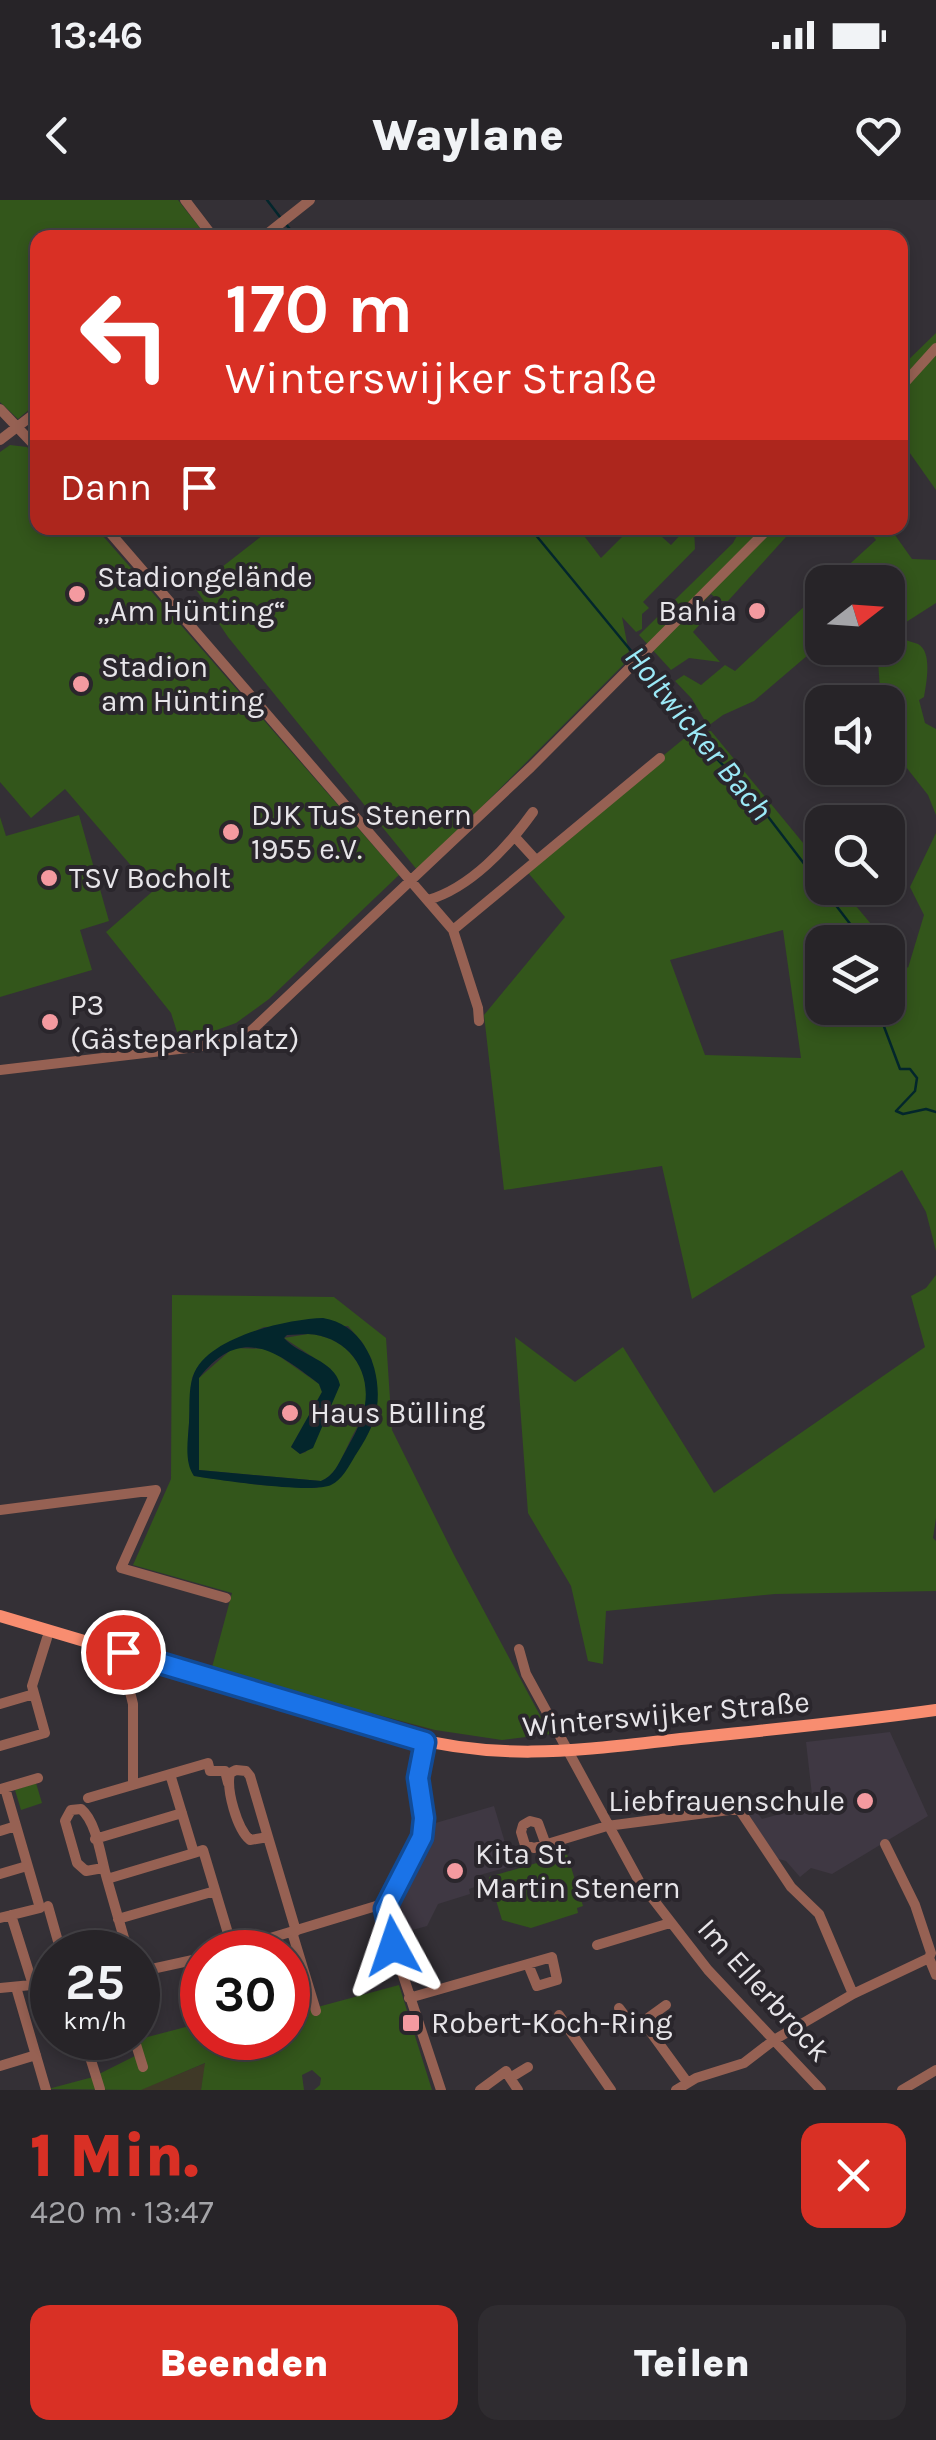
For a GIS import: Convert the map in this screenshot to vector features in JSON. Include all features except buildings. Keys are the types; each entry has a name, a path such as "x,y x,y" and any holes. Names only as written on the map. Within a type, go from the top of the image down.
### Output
{"main road":[{"name":"Winterswijker Straße","path":"0,1616 425,1742 494,1753 568,1752 936,1710"}],"street":[{"path":"185,200 208,230"},
{"path":"272,230 310,200"},
{"path":"908,379 936,348"},
{"path":"0,409 30,440"},
{"path":"0,440 30,417"},
{"path":"112,535 454,930 479,1021"},
{"path":"0,1070 234,1039 268,1018 648,651 762,535"},
{"path":"454,930 660,758"},
{"path":"428,900 458,888 515,837 533,812"},
{"path":"515,837 536,860"},
{"path":"0,1510 156,1490 121,1568 226,1598"},
{"path":"0,1746 45,1733 32,1686 47,1638"},
{"name":"Im Ellerbrock","path":"519,1649 526,1674 639,1881 708,1970 821,2090"},
{"path":"122,1660 133,1704 133,1784"},
{"path":"0,1704 34,1694"},
{"path":"425,1742 418,1778 424,1818 422,1837 386,1904 385,1920 440,2090"},
{"path":"88,1798 208,1763 210,1771 225,1771 246,1838 268,1837"},
{"path":"228,1784 230,1773 236,1770 250,1776 293,1930"},
{"path":"170,1774 194,1853"},
{"path":"30,1977 6,1916 40,1908 2,1789 38,1778"},
{"path":"546,1844 607,1826 806,1800"},
{"path":"121,1930 118,1919 105,1874 95,1839 84,1812 76,1808 67,1813 66,1824 80,1869 105,1874 203,1850 229,1930"},
{"path":"739,1808 791,1887 819,1914 853,1994"},
{"path":"95,1839 182,1813"},
{"path":"0,1831 16,1826"},
{"path":"885,1844 915,1905 936,1975"},
{"path":"0,1874 28,1866"},
{"path":"118,1919 215,1890"},
{"path":"301,1930 386,1904"},
{"path":"48,1906 55,1930"},
{"name":"Im Ellerbrock","path":"597,1945 670,1924"},
{"path":"676,2090 687,2082 744,2064 774,2040 853,1994 929,1958"},
{"path":"409,1998 528,1964"},
{"path":"0,1988 30,1985"},
{"path":"16,1987 30,2035"},
{"path":"310,1989 316,2010"},
{"path":"666,2005 648,2018 648,2027 687,2082"},
{"path":"619,2008 634,2028 648,2027"},
{"path":"559,2015 611,2090"},
{"path":"0,2066 30,2057"},
{"path":"37,2060 46,2090"},
{"path":"91,2060 100,2089"},
{"path":"141,2060 143,2067"},
{"path":"510,2078 528,2067"},
{"path":"902,2090 936,2070"},
{"path":"480,2090 506,2071 518,2090"}],"shaded area":[{"name":"Liebfrauenschule","path":"890,1732 928,1816 832,1874 811,1868 800,1877 786,1861 775,1858 750,1816 751,1811 755,1810 762,1819 809,1806 812,1795 806,1742"},
{"name":"Kita St. Martin Stenern","path":"494,1806 512,1866 480,1875 483,1884 469,1889 470,1894 438,1904 427,1926 398,1934 396,1906 428,1846 432,1824"},
{"path":"206,2063 201,2090 141,2090 144,2088"}],"green space":[{"path":"0,200 178,200 202,230 30,230 30,409 18,419 0,402"},
{"path":"936,333 936,490 908,450 908,360"},
{"name":"DJK TuS Stenern 1955 e.V.","path":"10,445 30,451 30,535 102,535 399,875 269,999 236,1023 214,1031 178,1035 171,1013 106,932 153,891 65,789 31,818 0,782 0,452"},
{"path":"263,535 583,535 601,558 624,535 660,535 671,545 680,535 694,535 695,549 643,602 649,608 642,614 642,629 636,632 622,617 630,658 418,871 228,637 195,588"},
{"path":"737,535 788,535 728,601 719,601 711,594 699,606 708,615 693,632 720,662 689,658 671,670 639,635"},
{"path":"872,535 895,535 912,559 936,560 936,603 905,623 905,565 849,565 876,540"},
{"name":"Holtwicker Bach","path":"805,606 805,658 754,701 708,726 692,699 675,681 684,675 701,685 725,665 735,671"},
{"path":"905,639 923,648 927,677 924,697 919,700 925,723 936,729 936,815 928,795 905,766 905,685 880,685 878,665 905,665"},
{"path":"711,731 805,845 805,905 855,905 872,925 805,925 805,1025 905,1025 905,964 908,968 924,915 910,887 936,833 936,1251 926,1212 902,1170 692,1299 662,1166 504,1190 484,1015 565,917 525,869 692,732","holes":["783,930 801,1058 705,1055 670,960"]},
{"name":"TSV Bocholt","path":"79,815 109,921 80,930 92,970 0,997 0,817 6,836"},
{"path":"936,1275 936,1591 775,1594 606,1611 603,1664 588,1661 571,1586 528,1513 515,1337 575,1382 623,1347 714,1493 925,1347 911,1296 926,1288"},
{"path":"172,1295 334,1297 386,1338 392,1430 550,1734 502,1740 435,1730 211,1671 232,1593 133,1565 171,1479","holes":["348,1326 372,1360 371,1428 341,1477 316,1488 194,1476 188,1460 192,1378 197,1368 225,1345 264,1327"]},
{"path":"323,1336 347,1350 363,1373 366,1387 362,1417 334,1471 321,1481 199,1470 199,1378 233,1348 269,1349 319,1384 322,1392 291,1447 300,1454 306,1452 331,1369 284,1338"},
{"path":"36,1783 42,1803 21,1810 15,1790"},
{"path":"567,1854 583,1906 577,1908 578,1913 531,1928 502,1920 489,1877"},
{"path":"399,1985 432,2090 314,2090 321,2078 312,2070 302,2075 304,2090 201,2090 205,2063 141,2090 48,2089 93,2077 127,2060 160,2060 160,2034 180,2028 180,2060 310,2060 310,2009"}],"water":[{"path":"323,1318 349,1329 373,1364 378,1392 374,1420 345,1472 331,1485 305,1488 194,1476 187,1451 190,1394 193,1376 201,1362 249,1333","holes":["323,1336 356,1360 365,1387 360,1421 332,1473 321,1481 199,1470 199,1378 214,1361 244,1347 273,1353 319,1384 322,1392 291,1447 300,1454 313,1448 340,1385 324,1364 284,1338"]}],"waterway":[{"name":"Holtwicker Bach","path":"267,200 280,217"},
{"name":"Holtwicker Bach","path":"285,223 291,230"},
{"name":"Holtwicker Bach","path":"536,535 637,658"},
{"name":"Holtwicker Bach","path":"643,664 689,716 716,758 750,793 851,925"},
{"name":"Holtwicker Bach","path":"883,1025 900,1069 910,1069 917,1078 915,1091 896,1111 936,1112"}],"place":[{"name":"Stadiongelände „Am Hünting“","path":"77,594"},
{"name":"Bahia","path":"757,611"},
{"name":"Stadion am Hünting","path":"81,684"},
{"name":"DJK TuS Stenern 1955 e.V.","path":"231,832"},
{"name":"TSV Bocholt","path":"49,878"},
{"name":"P3 (Gästeparkplatz)","path":"50,1022"},
{"name":"Haus Bülling","path":"290,1413"},
{"name":"Liebfrauenschule","path":"865,1801"},
{"name":"Kita St. Martin Stenern","path":"455,1871"},
{"name":"Robert-Koch-Ring","path":"411,2023"}],"route":[{"path":"123,1652 425,1742 418,1778 424,1818 422,1837 385,1909 393,1946"}]}
